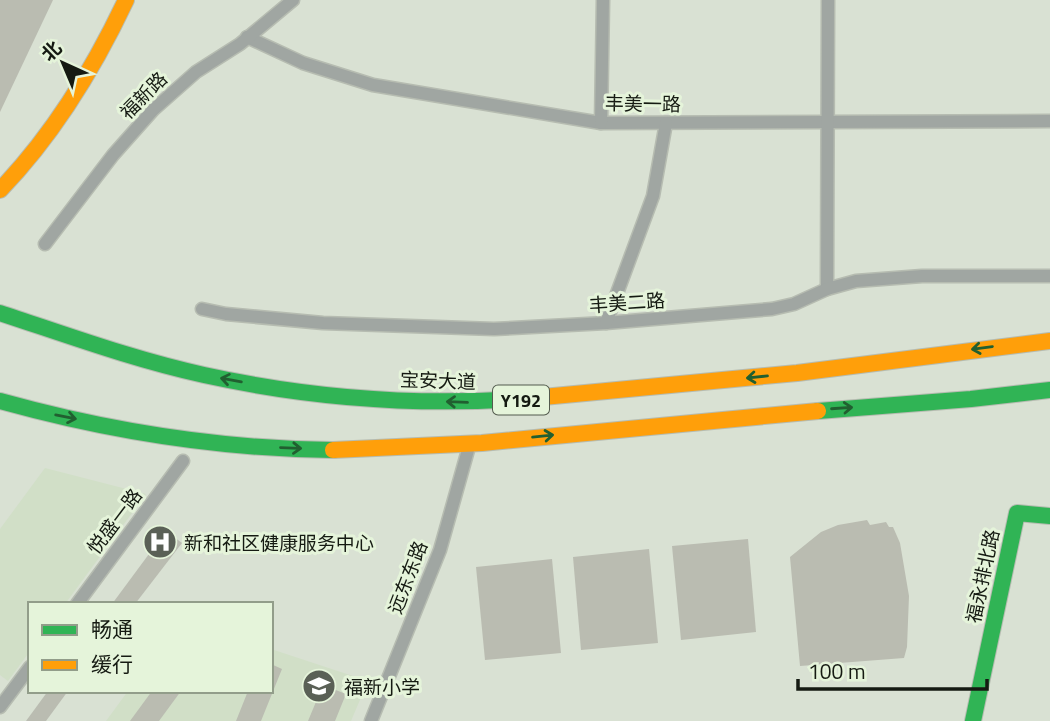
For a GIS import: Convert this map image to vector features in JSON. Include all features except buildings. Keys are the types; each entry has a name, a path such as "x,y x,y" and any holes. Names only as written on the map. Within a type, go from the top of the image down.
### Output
{"main road":[{"path":"0,190 25,163 66,107 126,0"},
{"name":"宝安大道","path":"2,313 145,360 228,380 330,394 401,400 484,402 797,373 1050,341"},
{"name":"Y192","path":"0,401 37,412 154,434 235,444 331,450 437,447 817,410 992,398 1050,390"},
{"name":"福永排北路","path":"973,721 1017,513 1050,516"}],"street":[{"name":"福新路","path":"45,244 113,155 153,110 196,72 247,37 293,0"},
{"path":"601,123 603,0"},
{"path":"827,289 828,0"},
{"name":"丰美一路","path":"247,37 303,63 373,85 601,123 1050,121"},
{"path":"606,323 653,196 666,123"},
{"name":"丰美二路","path":"202,309 226,314 362,324 494,329 772,309 794,304 827,289 856,281 922,276 1050,276"},
{"name":"远东东路","path":"371,721 440,550 471,443"},
{"name":"悦盛一路","path":"78,602 183,461"},
{"path":"0,707 28,670"}],"shaded area":[{"path":"45,468 146,494 66,602 28,602 28,654 8,681 0,675 0,529"},
{"name":"福新小学","path":"273,650 368,681 351,721 106,721 127,693 273,693"}],"traffic: fast":[{"path":"0,313 152,362 204,375 287,390 415,401 543,397"},
{"path":"818,411 1050,390"},
{"path":"0,401 82,421 165,436 248,446 333,450"},
{"path":"973,721 1017,513 1050,516"}],"traffic: slow":[{"path":"0,190 38,147 71,100 126,0"},
{"path":"543,397 797,373 1050,341"},
{"path":"333,450 482,443 818,411"}],"place":[{"name":"新和社区健康服务中心","path":"160,542"},
{"name":"福新小学","path":"319,686"}]}
